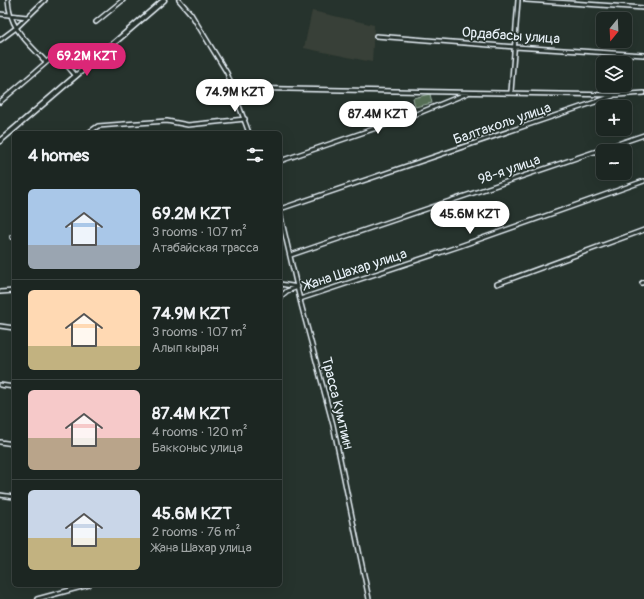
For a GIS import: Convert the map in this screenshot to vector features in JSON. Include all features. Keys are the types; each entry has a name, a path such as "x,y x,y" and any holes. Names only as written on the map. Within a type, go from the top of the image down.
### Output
{"main road":[{"path":"0,141 164,0"}],"street":[{"path":"8,0 9,15 16,28 46,62"},
{"path":"0,40 16,28 45,0"},
{"path":"96,22 123,0"},
{"path":"179,0 191,14 219,59 233,88 248,131"},
{"path":"511,92 518,0"},
{"path":"526,0 644,8"},
{"path":"0,14 28,17"},
{"name":"Ордабасы улица","path":"376,36 644,55"},
{"path":"0,102 55,55 59,56 76,76"},
{"path":"233,88 617,95 644,93"},
{"path":"282,160 414,115 470,92"},
{"name":"Балтаколь улица","path":"282,209 617,95"},
{"path":"91,131 98,126 167,121 188,125 245,119"},
{"name":"98-я улица","path":"291,255 644,135"},
{"name":"Жана Шахар улица","path":"300,299 460,246 644,181"},
{"name":"Трасса Кумтиин","path":"282,226 291,255 300,299 333,425 369,599"},
{"path":"497,284 644,230"},
{"path":"282,284 298,287"},
{"path":"282,295 287,291 298,287"},
{"path":"0,292 12,291"},
{"path":"0,326 12,328"},
{"path":"0,385 12,387"},
{"path":"0,442 12,444"},
{"path":"0,495 12,497"},
{"path":"38,599 82,587"}],"shaded area":[{"path":"312,11 374,25 372,62 304,48"}],"green space":[{"path":"430,94 432,103 415,107 413,98"}]}
